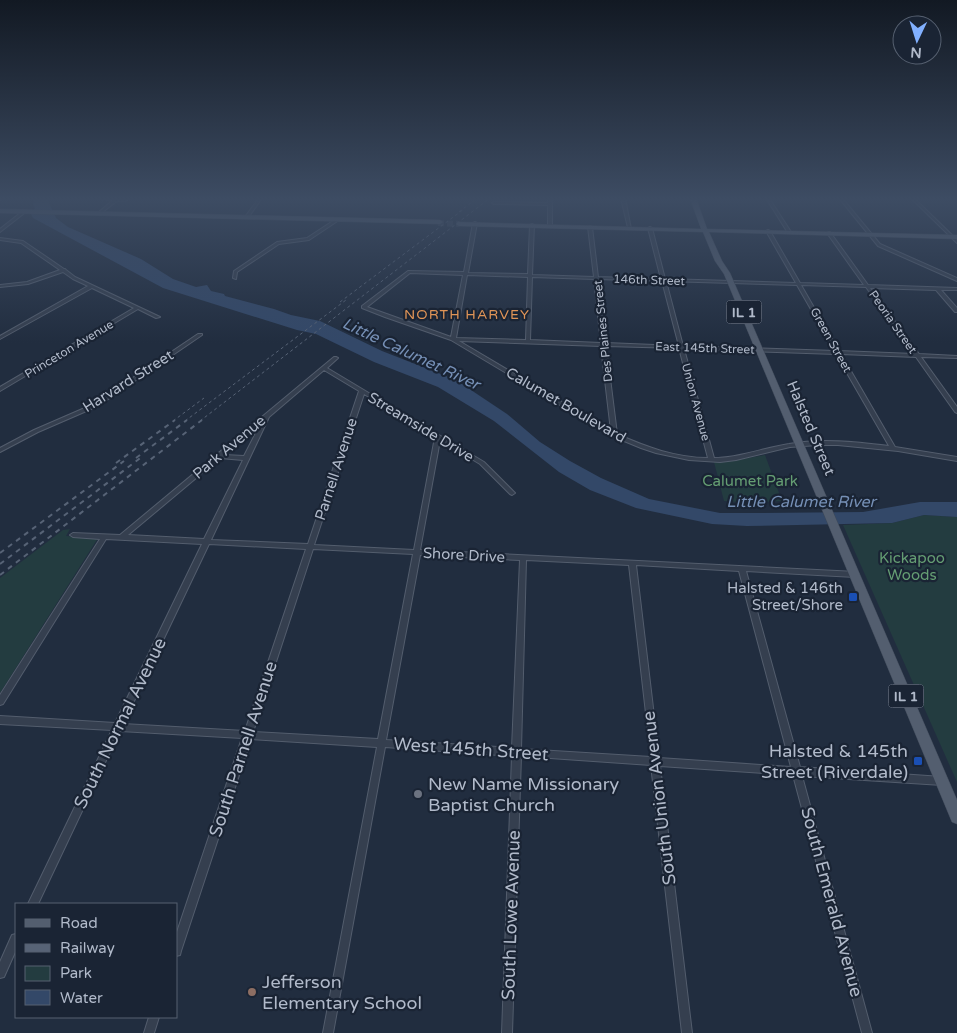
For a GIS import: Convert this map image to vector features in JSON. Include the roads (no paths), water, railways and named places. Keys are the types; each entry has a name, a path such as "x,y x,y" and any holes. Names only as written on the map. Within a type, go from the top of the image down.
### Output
{"main road":[{"name":"Halsted Street","path":"715,246 723,270 727,273 731,282 957,817"}],"street":[{"path":"28,246 92,286 158,317"},
{"path":"235,278 235,272 273,246"},
{"path":"453,339 470,246"},
{"path":"528,342 531,246"},
{"name":"Des Plaines Street","path":"593,246 614,435"},
{"name":"Union Avenue","path":"655,246 711,459"},
{"name":"Green Street","path":"777,246 893,449"},
{"name":"Peoria Street","path":"839,246 957,411"},
{"path":"882,246 957,280"},
{"path":"0,286 28,283 64,270"},
{"name":"146th Street","path":"364,307 409,272 957,289"},
{"path":"0,338 92,286"},
{"path":"937,288 957,311"},
{"name":"Calumet Boulevard","path":"364,307 384,316 453,339 614,435 637,446 659,453 687,459 734,458 799,444 845,444 957,459"},
{"name":"Princeton Avenue","path":"0,389 138,308"},
{"name":"Harvard Street","path":"0,450 36,431 96,405 200,335"},
{"name":"East 145th Street","path":"453,339 957,357"},
{"name":"Park Avenue","path":"122,537 336,358"},
{"name":"Streamside Drive","path":"324,368 482,464 512,493"},
{"name":"Parnell Avenue","path":"310,547 362,391"},
{"name":"South Normal Avenue","path":"33,903 267,415"},
{"path":"328,1033 438,437"},
{"path":"218,456 246,458"},
{"name":"Shore Drive","path":"73,535 854,574"},
{"path":"0,702 104,536"},
{"name":"South Parnell Avenue","path":"178,945 310,547"},
{"name":"South Lowe Avenue","path":"507,1033 523,558"},
{"name":"South Union Avenue","path":"632,563 687,1033"},
{"name":"South Emerald Avenue","path":"742,568 867,1033"},
{"name":"West 145th Street","path":"0,720 381,743 942,781"},
{"path":"0,973 15,941"},
{"path":"149,1033 154,1018"}],"water":[{"path":"85,246 112,246 141,259 173,279 196,287 207,285 211,291 224,294 225,296 291,315 320,321 382,351 456,380 507,414 540,442 570,461 601,478 649,499 720,513 863,512 920,502 957,502 957,517 924,515 892,523 747,526 712,524 636,508 590,490 559,472 494,421 438,387 374,362 316,334 297,330 163,288"}],"railway":[{"path":"340,302 414,246"},
{"path":"200,421 427,246"},
{"path":"185,421 346,300"},
{"path":"173,421 204,398"},
{"path":"116,463 175,420"},
{"path":"136,458 187,420"},
{"path":"0,575 202,420"},
{"path":"0,564 143,456"},
{"path":"0,553 124,461"}],"place":[{"name":"Halsted & 146th Street/Shore","path":"853,597"},
{"name":"Halsted & 145th Street (Riverdale)","path":"918,761"},
{"name":"New Name Missionary Baptist Church","path":"418,794"},
{"name":"Jefferson Elementary School","path":"252,992"}],"district":[{"name":"NORTH HARVEY","path":"467,314"}],"water label":[{"name":"Little Calumet River","path":"411,354"},
{"name":"Little Calumet River","path":"801,502"}],"park label":[{"name":"Calumet Park","path":"750,481"},
{"name":"Kickapoo Woods","path":"912,566"}]}
